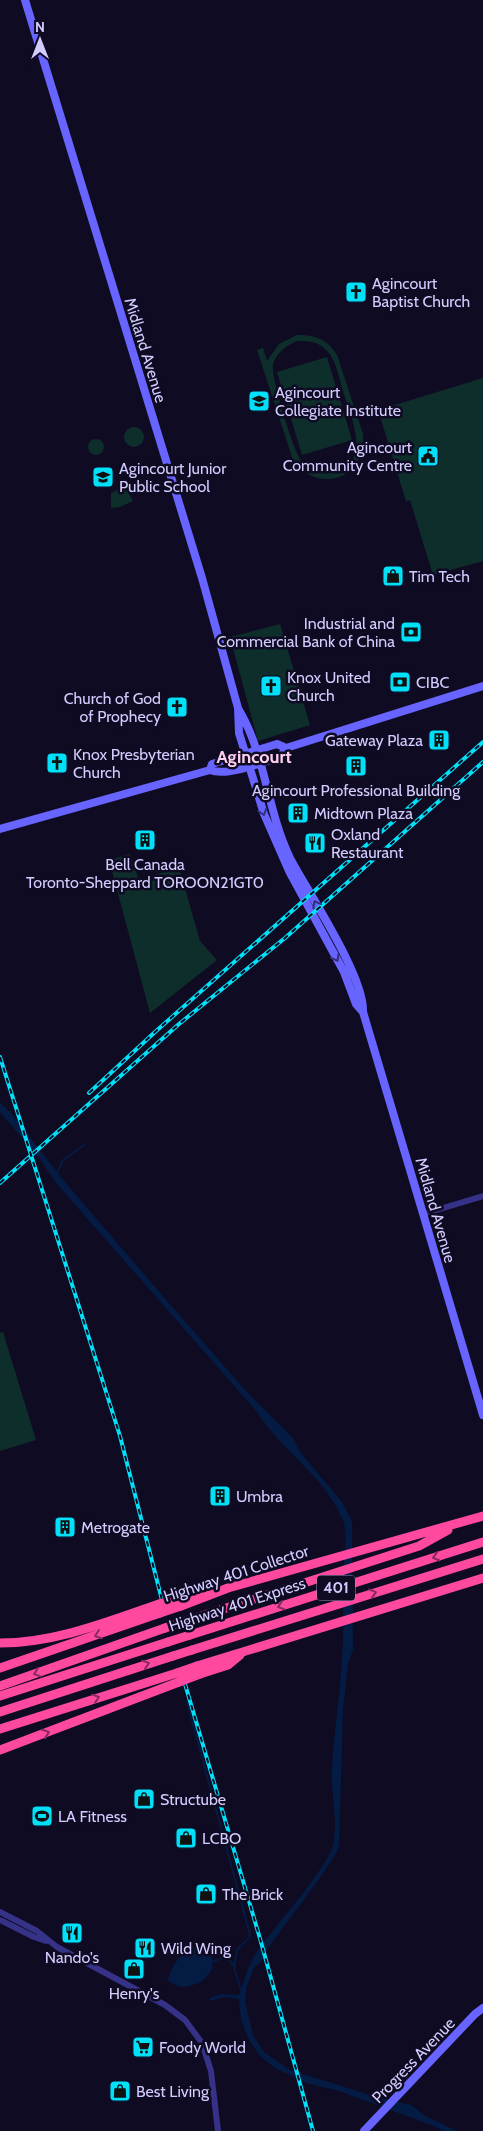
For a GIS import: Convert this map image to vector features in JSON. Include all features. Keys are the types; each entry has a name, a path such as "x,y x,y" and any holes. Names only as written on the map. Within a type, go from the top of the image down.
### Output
{"highway":[{"name":"Highway 401 Collector","path":"0,1668 179,1602 483,1516"},
{"path":"0,1686 165,1628 419,1546 461,1522"},
{"name":"Highway 401 Express","path":"0,1696 483,1542"},
{"name":"Highway 401 Express","path":"0,1712 483,1559"},
{"name":"401","path":"0,1729 176,1673 199,1670 246,1650 483,1578"},
{"path":"0,1643 18,1643 62,1636 160,1608"},
{"path":"0,1750 179,1682 199,1670"}],"main road":[{"name":"Midland Avenue","path":"25,0 202,578 238,708 239,733 270,832 344,972 356,1004 363,1012"},
{"path":"0,829 210,770 225,772 261,763 281,756 286,748 483,686"},
{"name":"Midland Avenue","path":"238,708 250,729 258,750 285,845 345,957 364,1002 363,1012 483,1415"},
{"path":"210,770 212,764 277,744 286,748"},
{"name":"Progress Avenue","path":"364,2131 475,2014 483,2008"}],"street":[{"path":"423,1214 483,1196"},
{"path":"0,1912 37,1932 48,1941 165,2005 185,2020 202,2043 210,2070 218,2131"},
{"path":"0,1920 34,1937 48,1941"}],"green space":[{"path":"297,335 310,336 325,342 337,355 363,434 362,449 358,461 350,471 340,477 329,479 317,478 305,472 294,463 257,350 263,348 267,361 279,344","holes":["297,341 319,344 329,353 337,368 351,414 356,440 356,451 352,461 343,469 329,473 314,471 302,462 298,456 279,398 273,371 273,364 277,356 282,350"]},
{"path":"327,357 352,440 302,455 277,372"},
{"path":"483,378 483,561 433,575 410,500 406,501 379,413 385,408"},
{"path":"134,427 141,430 144,437 141,444 134,447 127,444 124,437 127,430"},
{"path":"96,439 104,447 96,455 88,447"},
{"path":"125,487 133,501 120,507 111,508 111,493"},
{"path":"280,624 310,725 258,741 230,637"},
{"path":"130,854 139,880 179,867 200,941 217,960 150,1013 109,860"},
{"path":"3,1332 36,1440 0,1451 0,1333"}],"water":[{"path":"0,1103 12,1114 64,1181 168,1302 246,1391 293,1438 300,1452 342,1502 352,1521 353,1650 348,1664 343,1710 339,1844 337,1852 319,1879 268,1948 261,1962 254,1968 247,1985 245,2001 253,2035 264,2052 290,2070 377,2097 411,2105 426,2116 457,2131 443,2131 336,2090 306,2083 275,2068 260,2056 249,2040 241,2020 239,1999 225,1997 210,2001 210,1998 220,1994 239,1995 255,1955 314,1878 330,1853 333,1844 335,1823 332,1767 343,1647 345,1527 336,1506 326,1491 279,1440 257,1412 57,1184 39,1158 0,1112"},
{"path":"199,1943 207,1947 212,1959 213,1966 207,1977 196,1984 182,1987 168,1981 175,1963 183,1953"}],"waterway":[{"path":"57,1173 63,1160 84,1145"},
{"path":"187,1702 249,1931 250,1937 237,1950 234,1968 241,1990"},
{"path":"214,1961 226,1957 235,1967"}],"railway":[{"path":"89,1093 155,1032 483,742"},
{"path":"0,1183 179,1024 285,938 483,762"},
{"path":"0,1057 120,1436 164,1608"},
{"path":"185,1684 261,1942 313,2131"}],"place":[{"name":"Agincourt Baptist Church","path":"356,292"},
{"name":"Agincourt Collegiate Institute","path":"259,401"},
{"name":"Agincourt Community Centre","path":"428,456"},
{"name":"Agincourt Junior Public School","path":"103,477"},
{"name":"Tim Tech","path":"393,576"},
{"name":"Industrial and Commercial Bank of China","path":"411,632"},
{"name":"CIBC","path":"400,682"},
{"name":"Knox United Church","path":"271,686"},
{"name":"Church of God of Prophecy","path":"177,707"},
{"name":"Gateway Plaza","path":"439,740"},
{"name":"Knox Presbyterian Church","path":"57,763"},
{"name":"Agincourt Professional Building","path":"356,766"},
{"name":"Midtown Plaza","path":"298,813"},
{"name":"Bell Canada Toronto-Sheppard TOROON21GT0","path":"145,840"},
{"name":"Oxland Restaurant","path":"315,843"},
{"name":"Umbra","path":"220,1496"},
{"name":"Metrogate","path":"65,1527"},
{"name":"Structube","path":"144,1799"},
{"name":"LA Fitness","path":"42,1816"},
{"name":"LCBO","path":"186,1838"},
{"name":"The Brick","path":"206,1894"},
{"name":"Nando's","path":"72,1933"},
{"name":"Wild Wing","path":"145,1948"},
{"name":"Henry's","path":"134,1969"},
{"name":"Foody World","path":"143,2047"},
{"name":"Best Living","path":"120,2091"}],"district":[{"name":"Agincourt","path":"254,757"}]}
